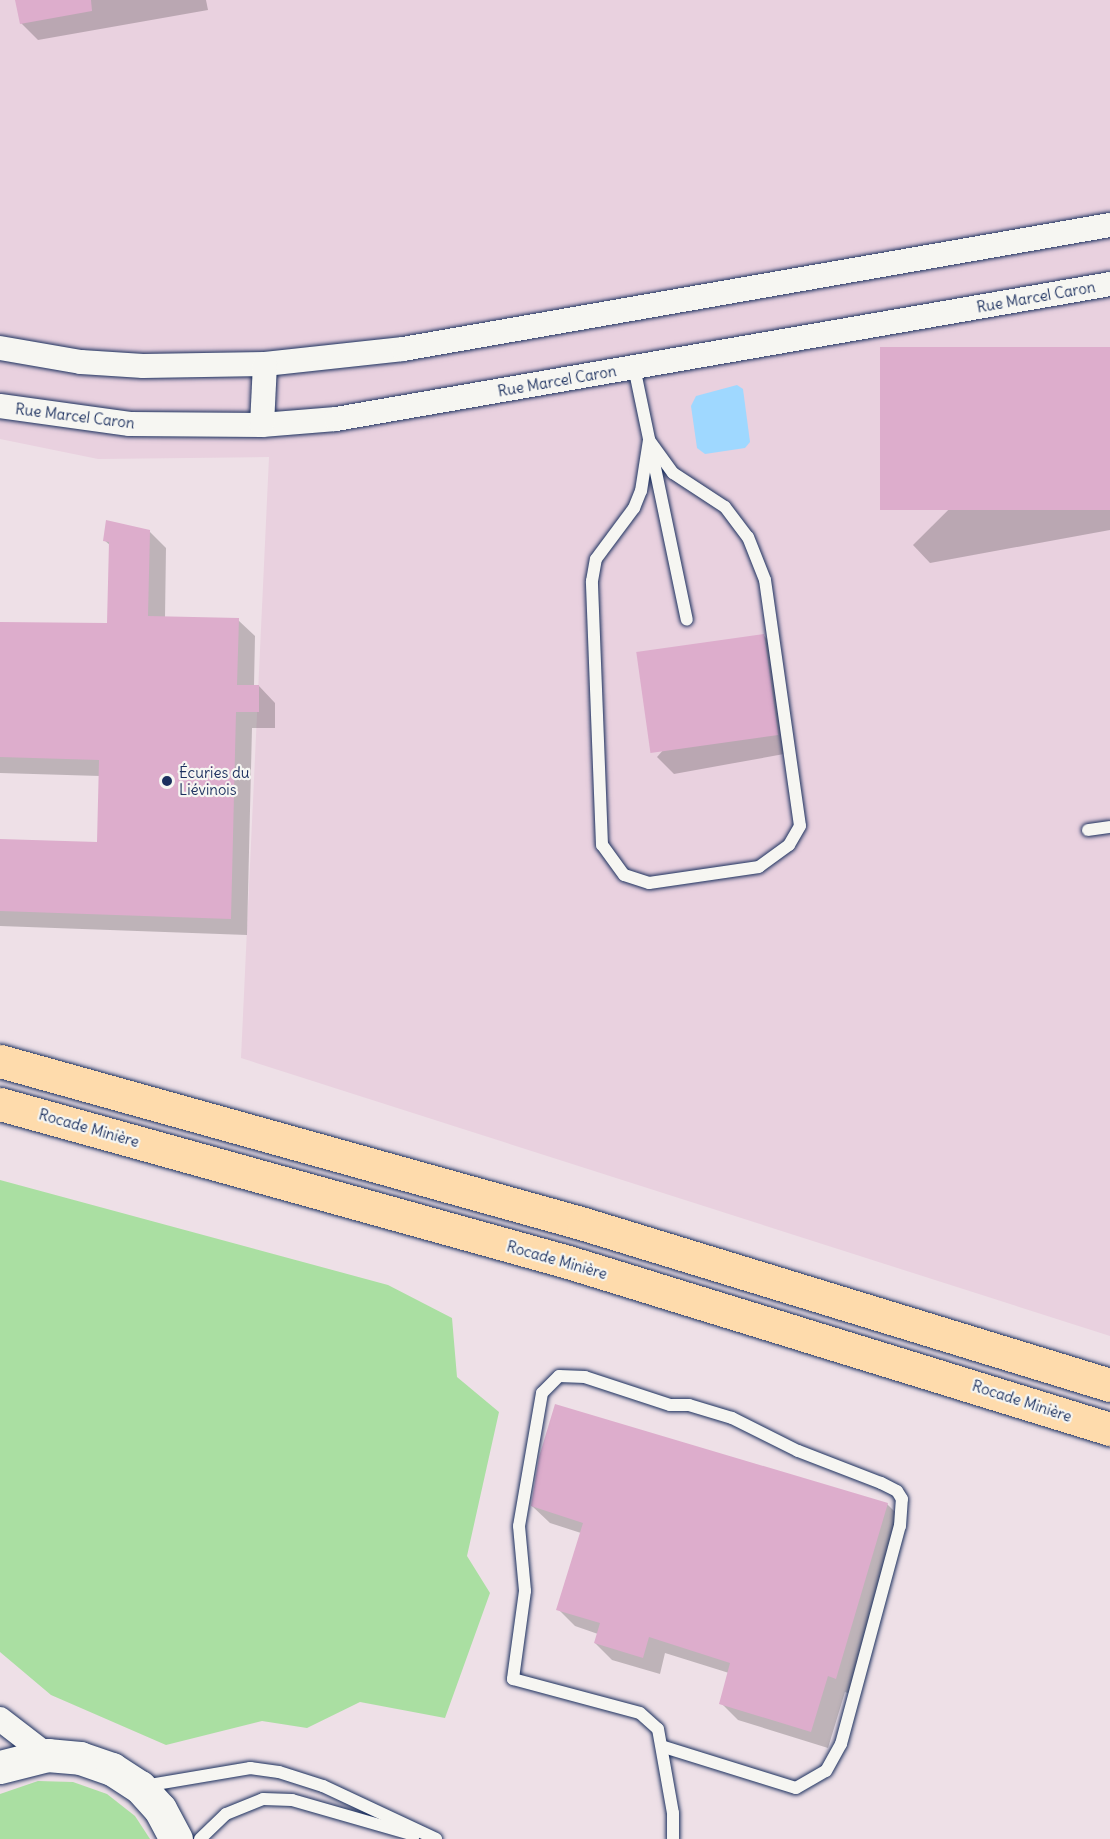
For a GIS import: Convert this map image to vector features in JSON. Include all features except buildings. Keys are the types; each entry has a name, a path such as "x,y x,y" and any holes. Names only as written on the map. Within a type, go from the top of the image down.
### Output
{"highway":[{"path":"0,1061 596,1227 1110,1385"},
{"name":"Rocade Minière","path":"0,1104 568,1262 1110,1429"}],"main road":[{"path":"0,1767 47,1755 91,1761 112,1769 140,1787 160,1809 176,1839"}],"street":[{"path":"0,348 81,362 143,366 265,364 403,349 1110,225"},
{"name":"Rue Marcel Caron","path":"0,406 130,424 262,426 393,410 1110,284"},
{"path":"262,426 265,364"},
{"path":"0,1719 47,1755"}],"lane":[{"path":"634,368 687,620"},
{"path":"649,441 673,473 725,507 748,537 765,580 800,826 782,852 759,867 649,883 624,875 602,845 592,581 596,559 634,508 641,491 649,441"},
{"path":"1088,830 1110,827"},
{"path":"664,1747 796,1788 826,1770 841,1744 900,1526 902,1499 897,1491 881,1483 798,1451 764,1431 732,1418 689,1405 670,1405 585,1377 559,1376 542,1393 519,1526 525,1591 513,1680 640,1713 658,1729 664,1747 673,1839"},
{"path":"140,1787 250,1768 279,1772 323,1786 436,1839"},
{"path":"200,1839 226,1814 263,1799 292,1800 427,1839"}],"shaded area":[{"path":"0,0 1110,0 1110,1336 241,1058 269,457 98,459 0,439"}],"green space":[{"path":"0,1180 388,1285 452,1318 457,1377 499,1412 467,1556 490,1593 445,1718 360,1702 307,1728 262,1721 166,1745 51,1695 0,1652"},
{"path":"38,1781 73,1782 107,1794 135,1816 150,1839 0,1839 0,1794"}],"water":[{"path":"737,385 743,389 750,442 745,448 705,454 697,448 691,406 696,396"}],"place":[{"name":"Écuries du Liévinois","path":"167,781"}]}
